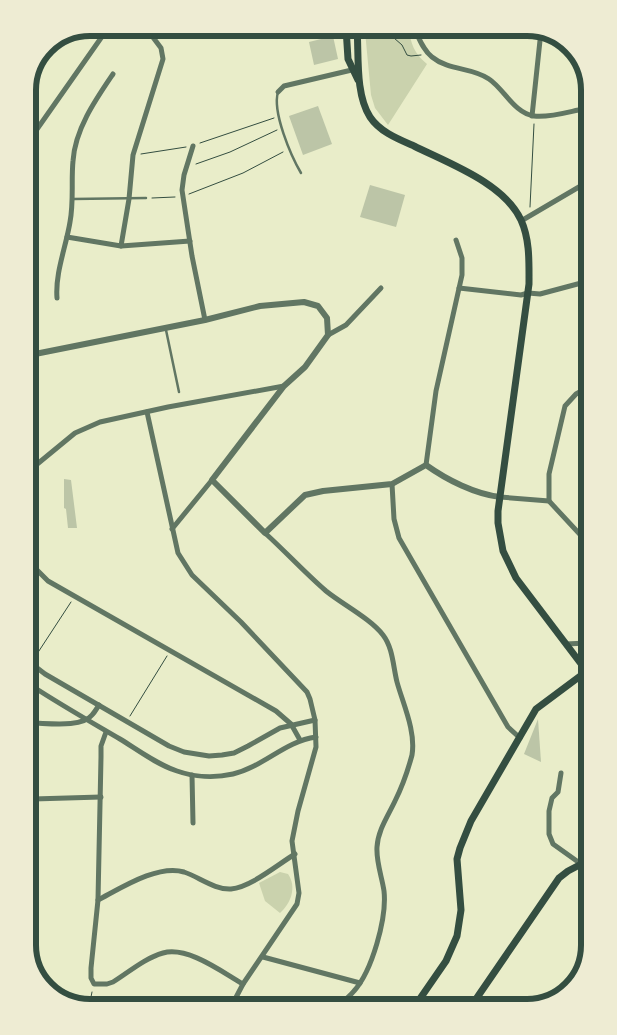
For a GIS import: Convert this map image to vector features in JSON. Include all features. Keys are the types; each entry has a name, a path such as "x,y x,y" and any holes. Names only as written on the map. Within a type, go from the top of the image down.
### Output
{"main road":[{"path":"347,36 348,59 356,69"},
{"path":"358,36 356,69 359,83 370,116 379,127 401,140 479,178 508,202 521,221 529,254 528,293 500,497 498,523 500,538 503,551 516,578 581,664"},
{"path":"420,999 446,961 457,936 461,910 457,859 471,821 536,709 581,676"},
{"path":"476,999 559,878 581,865"}],"street":[{"path":"36,131 102,36"},
{"path":"121,246 136,140 163,59 161,48 152,36"},
{"path":"418,36 432,58 449,66 490,79 512,103 532,116 581,110"},
{"path":"532,116 540,38"},
{"path":"278,92 284,86 356,69"},
{"path":"57,298 57,283 73,199 75,148 96,99 113,74"},
{"path":"193,146 184,174 183,196 205,320"},
{"path":"521,221 581,186"},
{"path":"67,237 121,246 190,241"},
{"path":"426,465 436,391 462,275 462,258 456,240"},
{"path":"459,288 522,295 528,293 540,294 581,283"},
{"path":"172,529 284,386 305,367 328,335 346,325 381,288"},
{"path":"36,354 205,320 260,306 304,302 318,306 323,311 327,318 328,335"},
{"path":"36,465 63,441 84,428 100,422 284,386"},
{"path":"549,501 549,474 565,406 576,394 581,392"},
{"path":"147,412 178,553 192,575 241,622 307,692 315,720 314,756 292,841 299,893 297,904 243,984 235,999"},
{"path":"266,534 305,495 323,490 392,484 426,465"},
{"path":"426,465 470,489 491,496 549,501 581,536"},
{"path":"212,480 325,590 368,621 383,635 392,658 396,681 404,702 413,742 412,755 378,840 377,848 384,892 384,915 375,950 360,983 346,999"},
{"path":"392,484 395,530 399,538 508,726 520,738"},
{"path":"36,569 43,577 74,597 276,711 292,724 300,740"},
{"path":"566,644 581,643"},
{"path":"36,671 98,704 169,746 184,752 209,756 234,753 280,728 315,720"},
{"path":"36,688 164,766 192,775 220,776 234,774 257,764 300,740 316,738"},
{"path":"36,723 71,723 87,720 93,715 98,704"},
{"path":"106,732 102,746 98,900 91,968 94,984 114,982 164,952 189,954 243,984"},
{"path":"561,773 558,792 552,798 549,811 548,834 553,844 581,863"},
{"path":"192,775 193,823"},
{"path":"36,799 101,797"},
{"path":"98,900 143,877 165,870 183,872 224,889 232,889 249,883 295,854"},
{"path":"263,957 360,983"}],"lane":[{"path":"278,92 276,100 278,116 289,149 301,173"},
{"path":"73,199 146,198"},
{"path":"166,328 178,392"}],"path":[{"path":"392,36 402,45 407,55 418,56"},
{"path":"133,155 193,146 213,137 278,116"},
{"path":"530,208 534,123 532,116"},
{"path":"187,167 230,152 282,128"},
{"path":"146,198 183,196 243,173 289,149"},
{"path":"36,657 74,597"},
{"path":"127,721 170,652"},
{"path":"91,999 94,984"}],"green space":[{"path":"365,36 410,36 414,48 427,64 388,125 375,108 371,95"},
{"path":"280,872 288,874 291,879 292,895 280,913 265,901 259,883"}],"building":[{"path":"333,36 338,59 314,65 309,42"},
{"path":"318,106 332,144 303,155 289,116"},
{"path":"370,185 405,195 396,227 360,217"},
{"path":"64,479 71,480 77,528 68,528 66,509 64,508"},
{"path":"538,719 541,762 524,754"}]}
